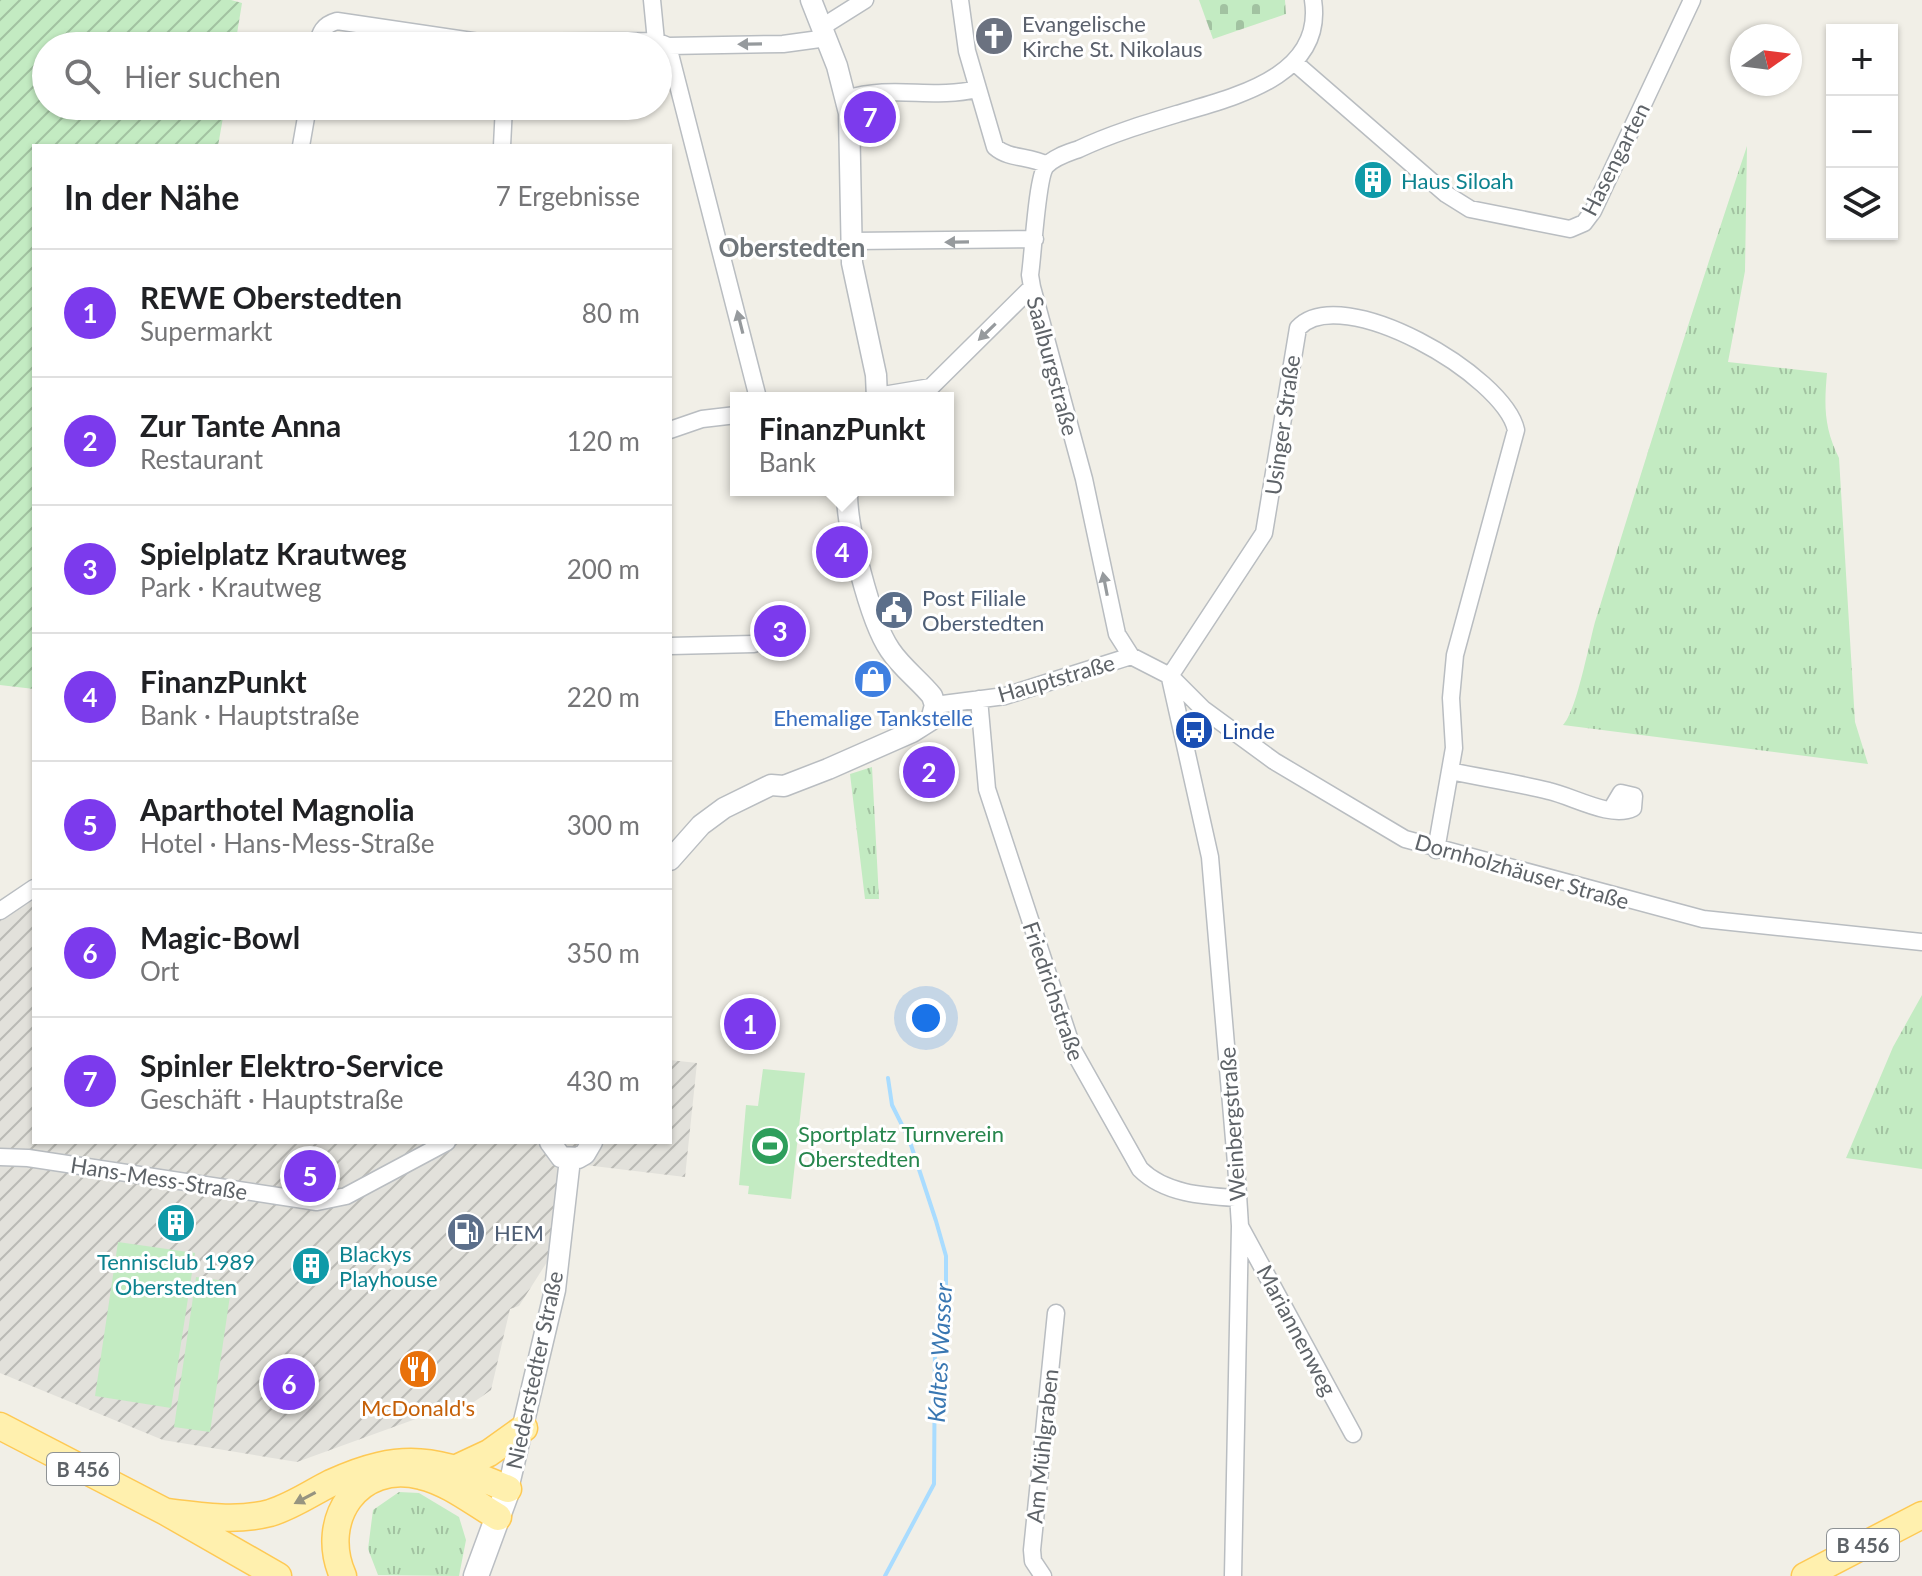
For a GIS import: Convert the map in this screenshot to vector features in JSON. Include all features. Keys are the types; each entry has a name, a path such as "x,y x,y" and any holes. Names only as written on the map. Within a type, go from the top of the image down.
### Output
{"main road":[{"name":"B 456","path":"0,1426 166,1512 278,1576"},
{"path":"459,1467 489,1453 524,1428"},
{"path":"166,1512 229,1519 269,1513 298,1503 329,1485 380,1464 419,1462 459,1467 508,1489"},
{"path":"343,1576 333,1541 336,1522 343,1506 367,1482 384,1476 419,1475 498,1517"},
{"name":"Niederstedter Straße","path":"476,1576 508,1489"},
{"name":"B 456","path":"1805,1576 1922,1515"}],"street":[{"path":"652,0 659,32"},
{"path":"811,0 825,32 846,99 852,132 852,241 857,294 876,375 877,392"},
{"path":"672,44 783,44 825,32 865,0"},
{"path":"960,0 962,26 995,147 1005,156 1026,157 1047,165 1110,134 1251,90 1294,62 1312,29 1313,0"},
{"name":"Hasengarten","path":"1294,62 1456,201 1493,215 1570,229 1584,223 1593,211 1692,0"},
{"path":"321,32 327,24 337,21 419,32"},
{"path":"672,81 756,392"},
{"path":"846,99 882,90 953,93 977,89"},
{"path":"301,144 306,120"},
{"path":"502,144 503,120"},
{"name":"Saalburgstraße","path":"1047,165 1041,183 1032,287 1084,479 1117,634 1131,656"},
{"path":"852,241 923,243 1035,239"},
{"path":"911,392 925,390 942,378 1032,287"},
{"name":"Usinger Straße","path":"1170,676 1264,533 1298,328 1314,317 1325,315 1410,335 1463,367 1510,414 1516,430 1455,655 1451,698 1455,734 1436,850"},
{"path":"672,429 702,419 730,416"},
{"path":"673,851 724,808 771,785 784,786 912,732 931,720 935,705 932,696 901,664 879,631 851,525 848,496"},
{"path":"672,646 754,644"},
{"name":"Hauptstraße","path":"935,705 1005,696 1131,656 1170,676"},
{"name":"Dornholzhäuser Straße","path":"1170,676 1203,709 1274,761 1378,826 1436,850 1703,919 1922,942"},
{"name":"Weinbergstraße","path":"1170,676 1210,857 1240,1226 1233,1576"},
{"name":"Friedrichstraße","path":"979,699 987,789 1083,1074 1149,1179 1193,1193 1237,1198"},
{"path":"1450,771 1547,790 1612,808"},
{"path":"0,911 32,889"},
{"name":"Hans-Mess-Straße","path":"0,1157 28,1158 317,1202 346,1196 443,1144"},
{"path":"551,1144 553,1150 570,1159 585,1154 591,1144"},
{"name":"Niederstedter Straße","path":"508,1489 555,1290 570,1159"},
{"name":"Mariannenweg","path":"1240,1226 1353,1434"},
{"name":"Am Mühlgraben","path":"1043,1576 1033,1561 1032,1550 1056,1313"}],"shaded area":[{"path":"32,889 32,1144 672,1144 672,1060 697,1063 685,1177 560,1162 547,1262 519,1306 510,1309 491,1390 471,1404 446,1408 297,1462 163,1440 0,1373 0,911"}],"green space":[{"path":"0,0 231,0 242,3 237,32 32,32 32,120 223,120 218,144 32,144 32,689 0,685"},
{"path":"1199,0 1285,0 1286,14 1213,39"},
{"path":"1747,146 1745,271 1728,362 1827,373 1826,417 1839,458 1855,722 1868,764 1563,725 1577,693 1613,562"},
{"path":"872,767 879,899 865,899 850,774"},
{"path":"1922,995 1922,1169 1846,1158 1893,1047"},
{"name":"Sportplatz Turnverein Oberstedten","path":"763,1069 805,1073 791,1199 748,1194 749,1186 739,1185 746,1105 758,1106"},
{"path":"118,1242 195,1253 171,1408 95,1396"},
{"path":"196,1277 232,1282 210,1432 174,1427"},
{"path":"399,1492 419,1493 459,1517 466,1540 459,1576 378,1575 368,1549 373,1510"}],"waterway":[{"name":"Kaltes Wasser","path":"885,1576 934,1484 935,1345 946,1285 946,1256 909,1139 892,1105 888,1078"}],"place":[{"name":"Evangelische Kirche St. Nikolaus","path":"994,36"},
{"name":"Spinler Elektro-Service","path":"870,117"},
{"name":"Haus Siloah","path":"1373,180"},
{"name":"FinanzPunkt","path":"842,552"},
{"name":"Post Filiale Oberstedten","path":"894,610"},
{"name":"Spielplatz Krautweg","path":"780,631"},
{"name":"Ehemalige Tankstelle","path":"873,679"},
{"name":"Linde","path":"1194,730"},
{"name":"Zur Tante Anna","path":"929,772"},
{"name":"REWE Oberstedten","path":"750,1024"},
{"name":"Sportplatz Turnverein Oberstedten","path":"770,1146"},
{"name":"Aparthotel Magnolia","path":"310,1176"},
{"name":"Tennisclub 1989 Oberstedten","path":"176,1223"},
{"name":"HEM","path":"466,1232"},
{"name":"Blackys Playhouse","path":"311,1266"},
{"name":"McDonald's","path":"418,1369"},
{"name":"Magic-Bowl","path":"289,1384"}],"district":[{"name":"Oberstedten","path":"792,247"}]}
